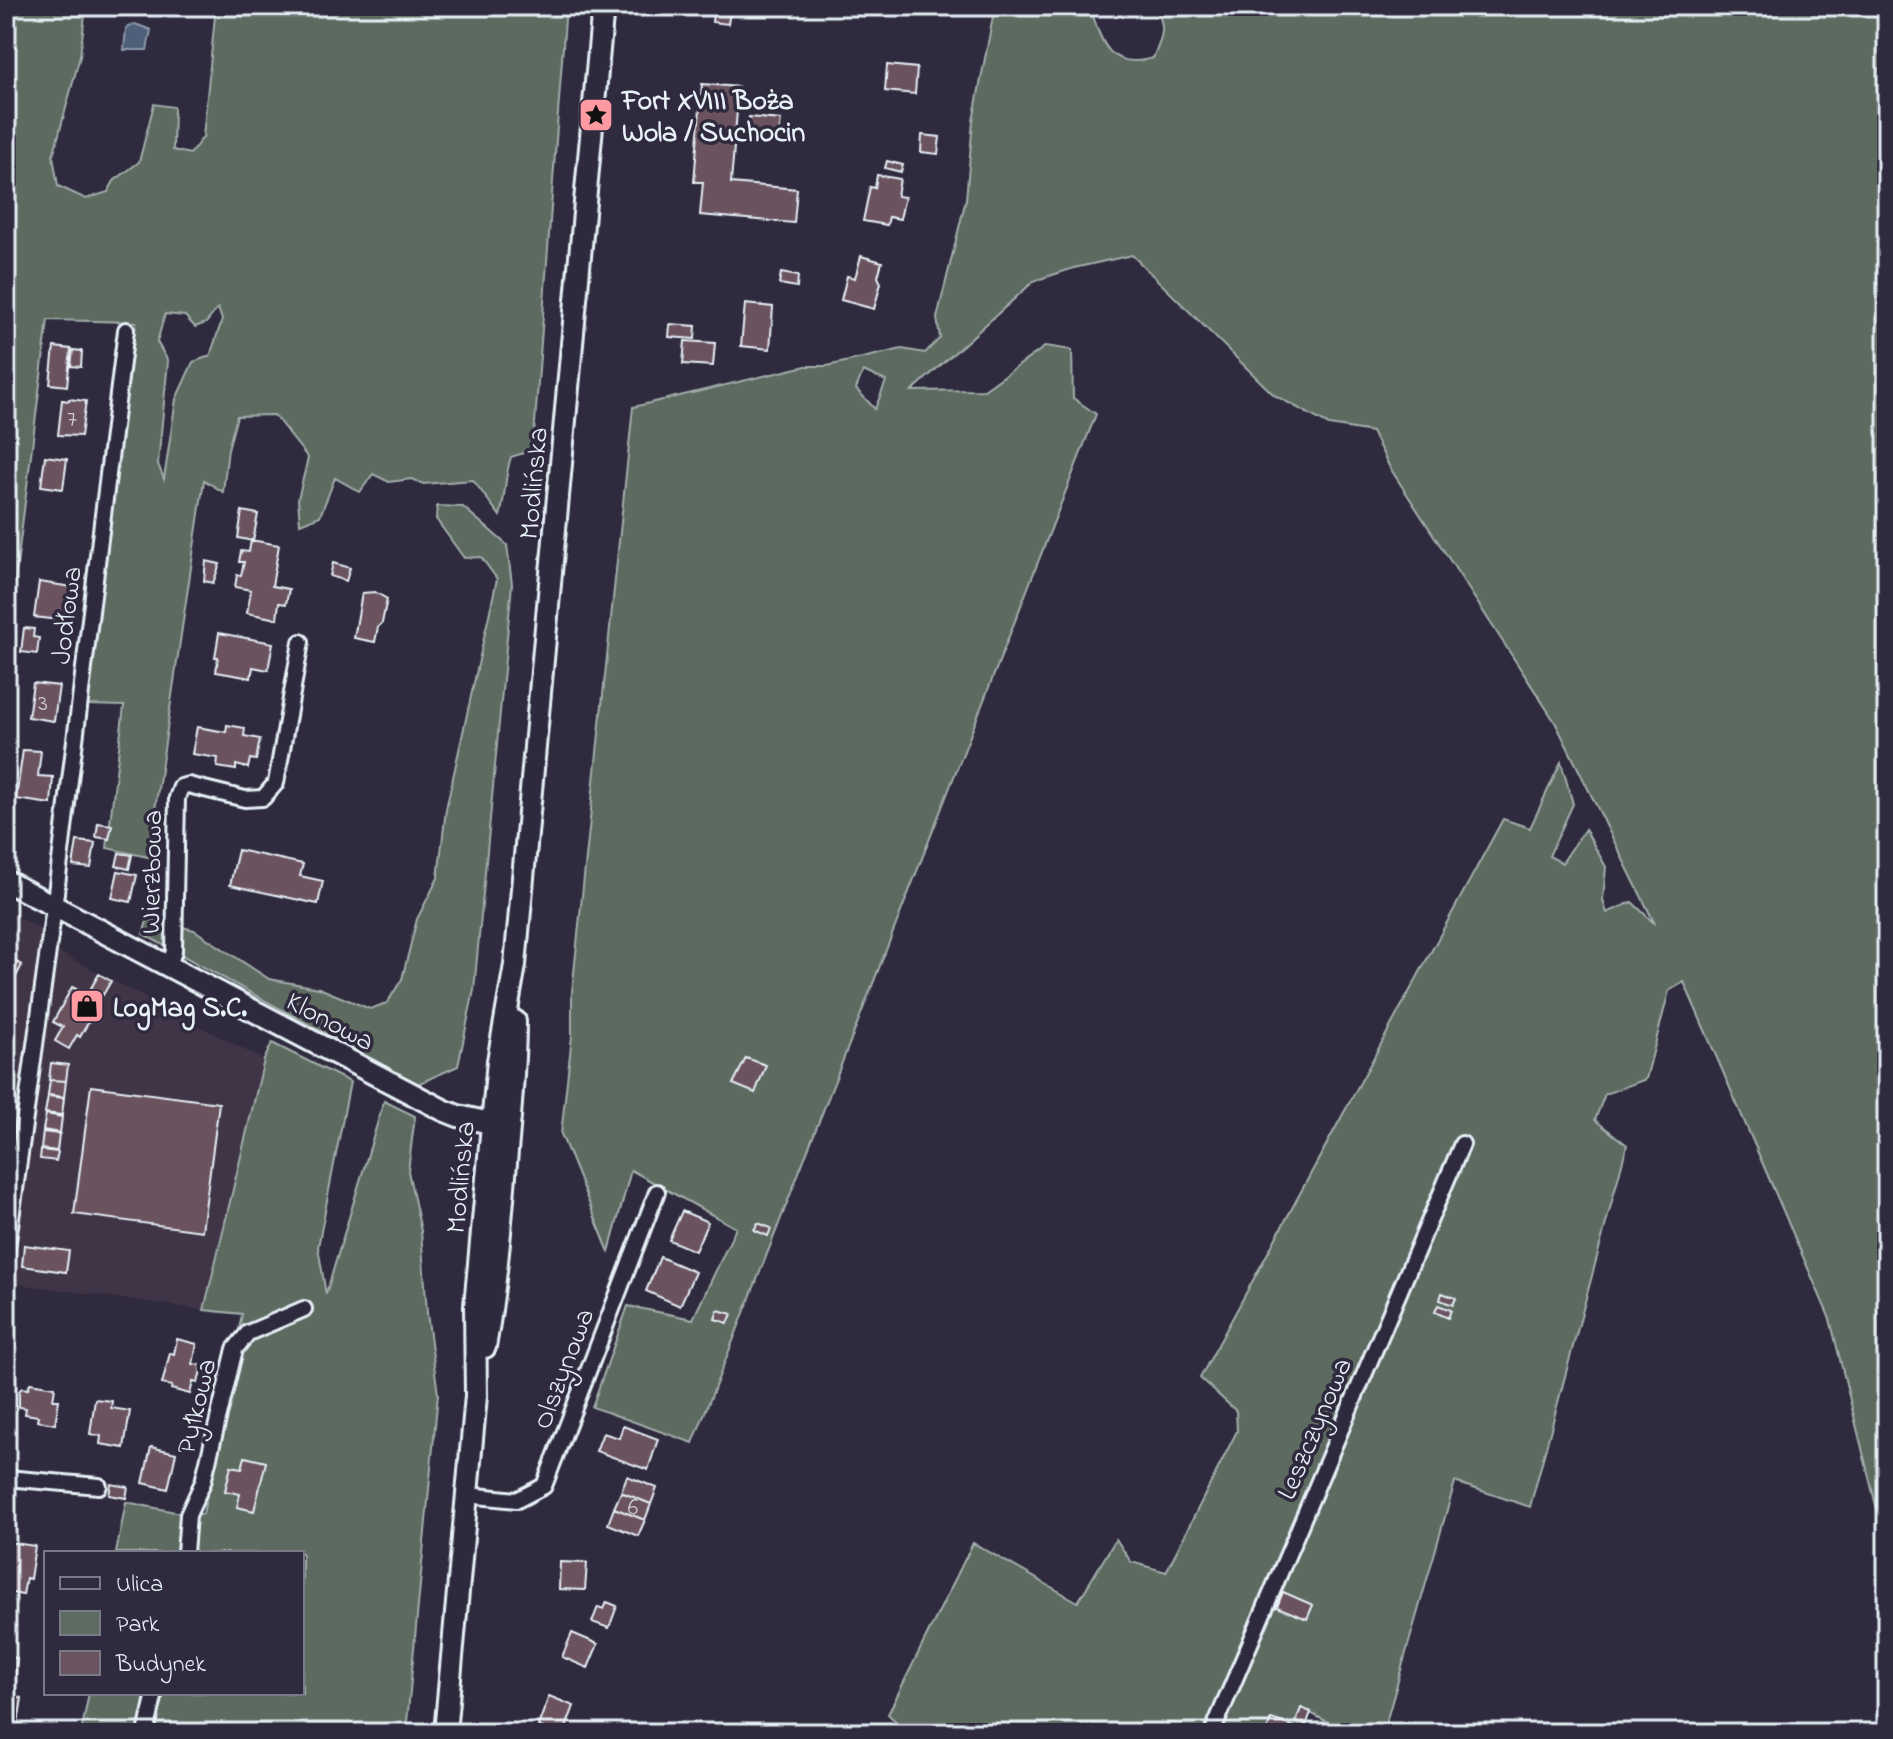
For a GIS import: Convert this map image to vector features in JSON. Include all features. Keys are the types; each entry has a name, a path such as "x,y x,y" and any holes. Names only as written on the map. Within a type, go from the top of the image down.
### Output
{"main road":[{"name":"Modlińska","path":"445,1733 476,1396 475,1306 501,1125 498,1061 515,965 603,6"},
{"name":"Klonowa","path":"6,881 443,1110 501,1125"}],"street":[{"name":"Jodłowa","path":"6,1255 54,906 126,330"},
{"name":"Wierzbowa","path":"169,966 174,951 177,798 181,787 188,785 245,799 263,798 276,783 301,642"},
{"name":"Leszczynowa","path":"1212,1733 1462,1144"},
{"name":"Olszynowa","path":"467,1495 517,1500 544,1486 657,1192"},
{"name":"Pyłkowa","path":"185,1551 188,1515 203,1482 235,1349 248,1333 304,1309"},
{"path":"6,1478 99,1486"},
{"path":"146,1733 155,1695"}],"shaded area":[{"path":"6,911 42,930 9,1180 6,1180"},
{"path":"55,950 264,1060 204,1310 10,1283"}],"green space":[{"path":"6,6 86,6 80,56 53,156 58,186 86,199 108,192 114,181 139,162 154,104 174,107 173,150 190,154 203,137 216,6 566,6 533,450 511,457 500,516 473,480 423,484 412,479 389,482 373,474 360,492 335,478 320,516 300,524 298,499 308,458 274,415 237,416 228,449 223,492 204,480 148,857 107,848 124,706 87,705 136,322 48,320 6,653","holes":["218,308 222,320 210,356 193,362 176,399 164,479 158,464 168,361 157,342 165,314 185,316 195,327 206,323"]},
{"path":"995,6 1090,6 1098,31 1109,50 1126,60 1138,61 1153,58 1161,38 1161,19 1153,6 1887,6 1887,1550 1830,1319 1684,982 1669,991 1646,1079 1605,1094 1595,1120 1627,1145 1530,1507 1455,1482 1383,1733 1333,1733 1335,1726 1305,1710 1297,1733 908,1733 888,1714 973,1543 1078,1602 1116,1539 1131,1562 1166,1572 1237,1431 1236,1411 1200,1378 1503,819 1530,828 1561,762 1573,804 1549,856 1562,863 1585,829 1606,867 1603,900 1607,913 1632,902 1655,924 1555,722 1390,468 1372,432 1329,425 1274,395 1132,255 1034,281 912,391 984,390 1046,346 1072,350 1073,398 1096,414 693,1443 592,1407 628,1306 693,1319 736,1228 631,1170 609,1252 561,1134 572,1036 572,992 633,407 806,366 827,366 902,349 925,353 940,338 937,318 966,199 973,121","holes":["863,371 886,381 875,409 856,389"]},
{"path":"437,506 463,507 507,545 512,584 474,990 458,1066 418,1084 143,934 148,918 194,930 269,979 319,988 370,1009 387,1003 402,979 417,919 438,878 446,809 497,579 481,557 464,558 436,519"},
{"path":"272,1043 350,1082 318,1247 326,1294 384,1101 415,1116 408,1171 421,1231 427,1313 438,1394 406,1733 81,1733 89,1695 304,1695 304,1551 116,1551 126,1502 185,1514 203,1514 242,1314 204,1310 264,1060"}],"water":[{"path":"135,24 151,30 147,50 124,50 126,28"}],"building":[{"path":"714,6 731,6 728,24 712,22"},
{"path":"887,65 917,68 915,94 885,91"},
{"path":"702,84 739,87 731,183 797,189 794,223 700,215 703,182 694,182"},
{"path":"749,117 781,120 779,135 748,133"},
{"path":"922,135 940,137 938,154 921,152"},
{"path":"887,161 903,165 901,172 885,168"},
{"path":"877,175 900,179 897,196 905,197 900,219 889,217 887,225 863,221 870,187 875,188"},
{"path":"861,256 882,262 878,277 881,283 874,309 841,300 847,276 855,278"},
{"path":"781,273 798,276 797,287 779,284"},
{"path":"745,304 773,307 770,349 741,346"},
{"path":"670,324 696,326 695,339 669,337"},
{"path":"685,341 715,343 713,366 683,364"},
{"path":"54,347 71,349 67,386 50,384"},
{"path":"73,350 82,351 81,367 71,366"},
{"path":"62,400 86,401 81,436 58,435"},
{"path":"45,456 67,459 63,489 41,486"},
{"path":"242,511 258,514 253,541 238,538"},
{"path":"251,540 279,545 272,586 289,589 286,604 279,603 277,619 247,613 251,590 235,587 244,562 239,562 241,551 249,552"},
{"path":"206,561 220,564 213,583 204,581"},
{"path":"333,563 350,568 346,581 330,576"},
{"path":"39,582 73,587 69,621 34,617"},
{"path":"375,592 387,599 375,642 354,638 362,593"},
{"path":"24,628 34,629 33,637 39,638 37,654 21,652"},
{"path":"219,633 273,643 268,670 253,667 251,678 216,672"},
{"path":"33,683 59,686 54,721 28,717"},
{"path":"227,725 245,728 244,736 260,739 256,760 250,759 248,768 236,765 236,770 217,767 218,758 192,754 197,727 226,732"},
{"path":"23,750 41,751 38,776 53,777 51,804 16,799"},
{"path":"98,823 112,825 109,839 96,837"},
{"path":"77,841 95,843 91,868 73,866"},
{"path":"238,850 303,864 300,876 323,881 318,904 230,885"},
{"path":"119,853 132,855 129,869 116,866"},
{"path":"118,871 137,875 131,902 112,898"},
{"path":"6,957 22,965 6,996"},
{"path":"99,974 111,981 103,995 91,988"},
{"path":"72,987 100,1001 95,1009 92,1007 89,1014 92,1016 69,1049 55,1041 63,1027 53,1022"},
{"path":"6,1046 15,1047 6,1109"},
{"path":"746,1058 766,1065 755,1093 733,1084"},
{"path":"51,1063 68,1065 66,1081 49,1080"},
{"path":"50,1080 66,1081 64,1097 48,1095"},
{"path":"91,1086 219,1103 202,1231 74,1214"},
{"path":"48,1096 64,1098 62,1115 45,1113"},
{"path":"46,1114 62,1117 60,1133 43,1130"},
{"path":"43,1132 59,1134 57,1151 41,1149"},
{"path":"41,1150 58,1152 56,1161 40,1159"},
{"path":"682,1211 708,1222 695,1251 669,1240"},
{"path":"758,1223 771,1228 768,1236 754,1230"},
{"path":"24,1245 69,1251 66,1272 22,1266"},
{"path":"660,1257 695,1272 680,1306 646,1291"},
{"path":"1442,1293 1456,1298 1453,1305 1440,1300"},
{"path":"1438,1305 1451,1310 1448,1318 1435,1312"},
{"path":"718,1310 732,1314 728,1323 715,1319"},
{"path":"177,1339 197,1344 193,1364 199,1365 201,1370 198,1383 193,1382 190,1394 162,1384"},
{"path":"30,1383 55,1387 53,1400 59,1400 55,1424 37,1421 38,1416 25,1414 26,1408 19,1407 19,1391 28,1389"},
{"path":"95,1399 112,1401 111,1408 130,1411 124,1448 100,1444 101,1436 90,1434"},
{"path":"623,1426 658,1439 648,1470 596,1451 603,1433 619,1438"},
{"path":"151,1447 176,1453 168,1489 143,1483"},
{"path":"245,1457 266,1462 254,1511 237,1507 240,1494 225,1491 231,1466 242,1468"},
{"path":"627,1476 657,1488 651,1504 621,1492"},
{"path":"111,1484 128,1487 126,1498 109,1495"},
{"path":"621,1492 651,1504 645,1520 614,1508"},
{"path":"614,1508 645,1520 638,1536 608,1524"},
{"path":"8,1542 35,1546 30,1579 26,1578 23,1595 6,1592"},
{"path":"560,1562 587,1563 585,1590 559,1589"},
{"path":"1283,1592 1313,1605 1307,1619 1277,1607"},
{"path":"607,1602 617,1606 609,1628 592,1622 598,1607 604,1609"},
{"path":"572,1633 598,1644 588,1668 562,1657"},
{"path":"6,1652 7,1657 17,1658 14,1685 6,1684"},
{"path":"6,1695 22,1698 17,1730 6,1729"},
{"path":"549,1696 574,1706 564,1733 538,1726"},
{"path":"1301,1708 1311,1712 1306,1726 1296,1722"},
{"path":"1271,1719 1295,1727 1293,1733 1267,1730"}],"place":[{"name":"Fort XVIII Boża Wola / Suchocin","path":"596,115"},
{"name":"LogMag S.C.","path":"87,1006"}]}
